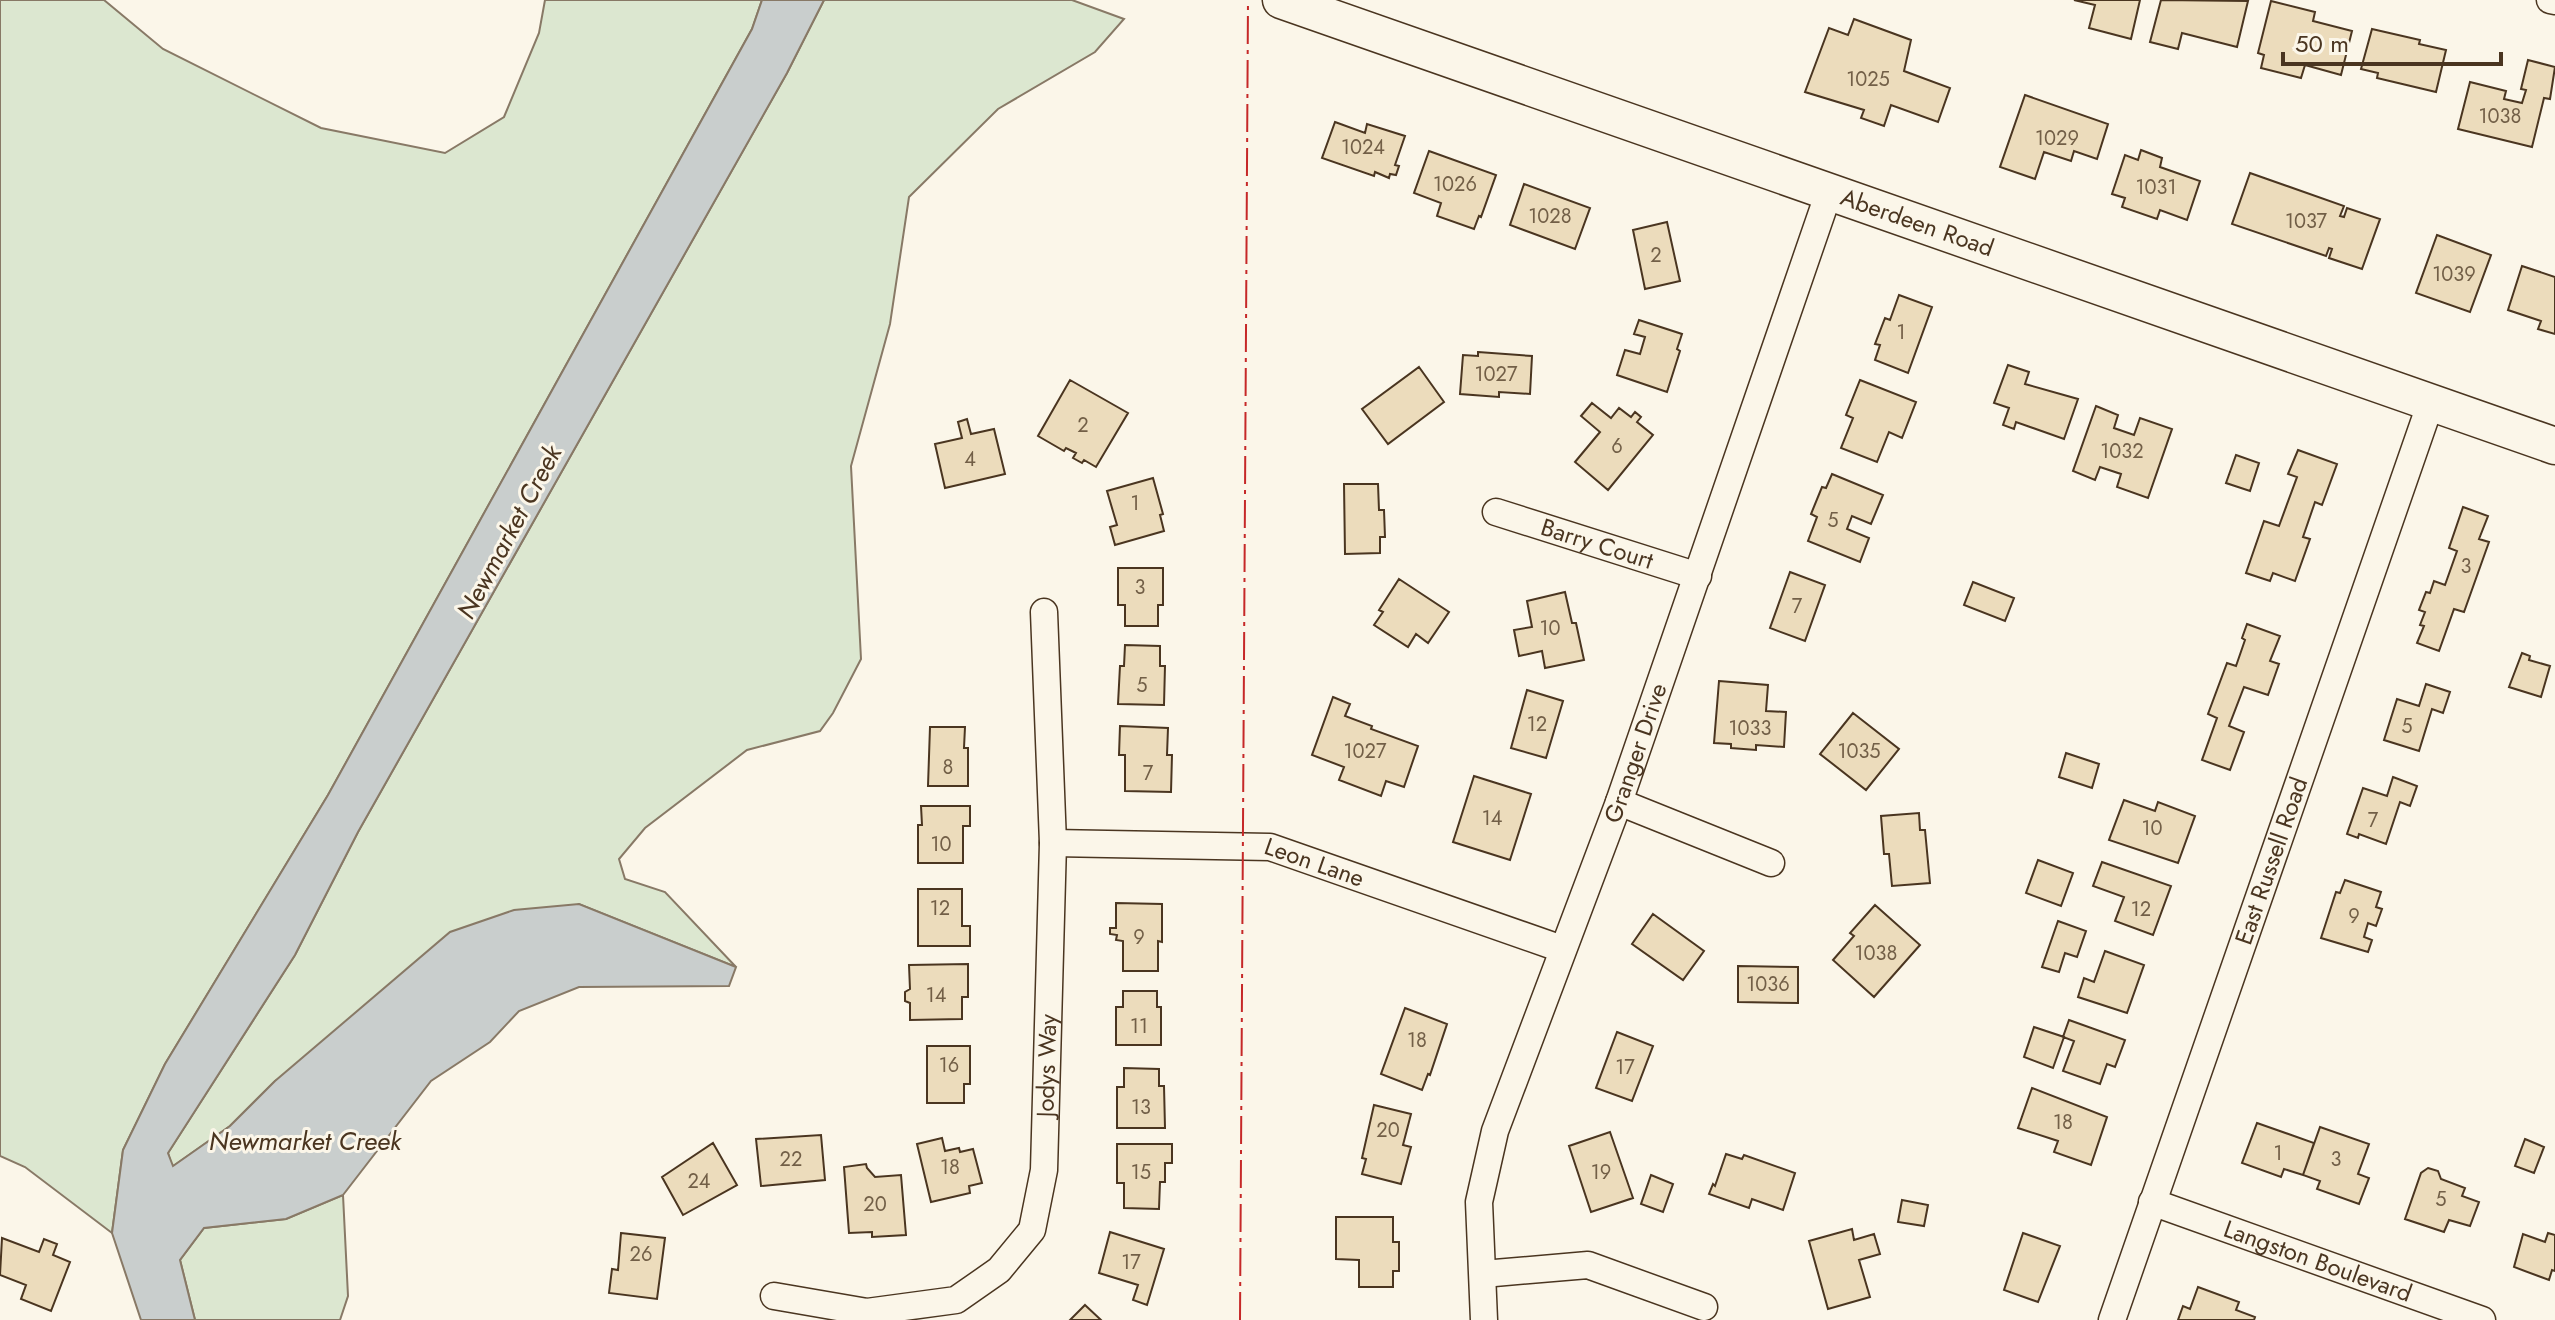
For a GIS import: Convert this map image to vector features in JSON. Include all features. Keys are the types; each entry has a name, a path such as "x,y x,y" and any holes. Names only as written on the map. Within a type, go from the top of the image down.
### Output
{"main road":[{"name":"Aberdeen Road","path":"1281,0 2555,446"}],"street":[{"name":"Granger Drive","path":"1484,1320 1479,1202 1495,1131 1619,802 1829,192"},
{"name":"East Russell Road","path":"2112,1320 2431,402"},
{"name":"Barry Court","path":"1496,512 1698,576"},
{"name":"Jodys Way","path":"774,1296 867,1312 956,1300 999,1270 1032,1230 1044,1170 1053,843 1044,612"},
{"path":"1619,802 1771,863"},
{"name":"Leon Lane","path":"1053,843 1270,847 1562,949"},
{"name":"Langston Boulevard","path":"2152,1202 2482,1320"},
{"path":"1483,1274 1588,1265 1704,1307"}],"green space":[{"path":"0,0 104,0 163,49 321,128 445,153 504,117 539,33 545,0 762,0 752,29 328,795 165,1064 123,1150 112,1233 25,1167 0,1156"},
{"path":"824,0 1072,0 1124,19 1095,52 998,109 909,197 890,324 851,466 861,659 833,713 820,731 747,750 645,828 619,859 625,879 665,892 736,967 579,904 275,1081 230,1126 172,1167 168,1153 295,955 358,832 787,73"},
{"path":"343,1195 348,1296 340,1320 195,1320 180,1260 204,1228 286,1219"}],"water":[{"name":"Newmarket Creek","path":"762,0 824,0 787,73 358,832 295,955 168,1153 173,1166 230,1126 275,1081 450,932 514,910 579,904 736,967 729,986 579,987 519,1011 490,1042 431,1081 343,1195 286,1219 204,1228 180,1260 195,1320 141,1320 112,1233 123,1150 165,1064 328,795 752,29"}],"building":[{"path":"2074,0 2140,0 2131,39 2089,28 2095,5"},
{"path":"2161,0 2248,1 2237,47 2182,33 2178,49 2150,42"},
{"path":"2271,1 2315,12 2313,21 2352,31 2341,75 2305,65 2301,78 2261,68 2264,55 2258,53"},
{"path":"1854,19 1911,40 1904,71 1950,88 1938,122 1891,105 1884,126 1861,118 1864,110 1805,92 1829,28 1848,35"},
{"path":"2372,29 2420,40 2419,44 2446,50 2436,92 2377,78 2378,73 2361,69"},
{"path":"2528,60 2555,67 2550,99 2544,98 2532,147 2458,129 2470,82 2506,91 2504,99 2522,103 2526,90 2521,89"},
{"path":"2025,95 2108,124 2097,159 2074,151 2071,161 2044,152 2035,179 2000,167"},
{"path":"1335,122 1365,133 1367,124 1405,136 1395,165 1399,166 1396,175 1390,174 1389,178 1375,172 1374,176 1322,158"},
{"path":"2141,150 2162,158 2160,167 2200,181 2187,220 2160,210 2157,219 2122,207 2125,198 2112,194 2125,155 2138,160"},
{"path":"1429,151 1496,175 1474,229 1437,216 1441,203 1414,193"},
{"path":"2250,173 2344,206 2340,216 2344,217 2347,208 2380,219 2362,269 2329,258 2332,249 2329,248 2326,256 2232,224"},
{"path":"1524,184 1590,208 1575,249 1510,225"},
{"path":"1667,222 1680,281 1645,289 1633,230"},
{"path":"2437,235 2491,255 2470,312 2416,293"},
{"path":"2522,266 2555,277 2555,334 2538,329 2541,321 2508,310"},
{"path":"1899,295 1932,307 1908,373 1875,360 1880,345 1875,344 1885,318 1890,320"},
{"path":"1639,320 1682,334 1667,392 1617,375 1625,350 1640,354 1645,337 1634,334"},
{"path":"1478,352 1532,356 1530,394 1499,392 1499,397 1460,394 1463,355 1478,356"},
{"path":"2008,365 2029,372 2025,384 2078,399 2064,439 2016,422 2014,429 2003,425 2009,408 1994,403"},
{"path":"1419,367 1444,402 1388,444 1362,409"},
{"path":"1070,380 1128,413 1096,467 1084,460 1082,463 1073,458 1076,453 1066,448 1064,451 1038,436"},
{"path":"1860,380 1916,402 1902,438 1889,432 1877,462 1841,448 1853,418 1846,415"},
{"path":"1592,403 1611,418 1619,408 1631,417 1635,412 1641,417 1637,422 1653,435 1608,490 1575,462 1600,432 1581,416"},
{"path":"2096,406 2118,415 2114,428 2134,435 2140,418 2172,429 2148,498 2117,487 2121,474 2100,467 2095,480 2073,471"},
{"path":"967,419 971,434 994,429 1005,474 945,488 935,444 962,438 958,422"},
{"path":"2298,450 2337,464 2322,505 2315,502 2303,537 2310,539 2295,581 2273,573 2270,581 2246,573 2264,521 2279,526 2297,477 2288,474"},
{"path":"2236,455 2259,463 2250,491 2226,483"},
{"path":"1832,474 1883,495 1871,524 1852,516 1847,529 1869,538 1860,562 1808,541 1817,517 1811,514 1822,487 1826,488"},
{"path":"1153,478 1163,514 1160,515 1164,531 1115,545 1110,527 1117,525 1107,491"},
{"path":"1344,484 1378,484 1379,510 1384,510 1385,537 1380,537 1380,553 1345,554"},
{"path":"2463,507 2488,516 2479,539 2489,542 2464,612 2454,609 2439,651 2417,643 2424,626 2420,625 2425,612 2419,610 2434,581 2445,585 2457,551 2449,548"},
{"path":"1118,568 1163,568 1163,605 1158,605 1158,626 1125,626 1125,605 1118,605"},
{"path":"1790,572 1825,585 1805,641 1770,628"},
{"path":"1399,579 1449,612 1428,643 1416,634 1408,647 1374,625 1383,612 1379,610"},
{"path":"1973,582 2014,598 2005,621 1964,605"},
{"path":"1565,592 1584,660 1545,668 1542,651 1519,656 1514,630 1532,627 1527,601"},
{"path":"2247,624 2280,636 2270,661 2279,664 2268,695 2244,687 2229,726 2244,732 2230,770 2202,760 2217,718 2208,714 2227,663 2236,666"},
{"path":"1125,645 1160,646 1160,666 1165,666 1164,705 1118,704 1120,666 1124,666"},
{"path":"2522,653 2530,656 2529,660 2550,666 2541,697 2509,687"},
{"path":"1719,681 1768,685 1766,711 1786,712 1784,747 1756,745 1756,750 1714,743"},
{"path":"2426,684 2450,692 2443,713 2432,709 2419,751 2384,740 2397,699 2419,706"},
{"path":"1527,690 1563,701 1546,758 1511,748"},
{"path":"1333,697 1350,704 1345,716 1418,746 1404,787 1386,781 1381,796 1339,780 1344,767 1312,755"},
{"path":"1853,713 1899,749 1866,790 1820,754"},
{"path":"1120,726 1168,728 1167,755 1172,755 1171,792 1125,791 1125,755 1119,755"},
{"path":"930,727 965,727 968,786 928,786"},
{"path":"2066,753 2099,764 2092,788 2059,777"},
{"path":"1474,776 1531,794 1510,860 1453,842"},
{"path":"2393,777 2417,786 2410,806 2400,802 2386,844 2359,834 2358,838 2347,834 2363,788 2387,796"},
{"path":"2124,800 2155,811 2158,802 2195,816 2178,863 2109,840"},
{"path":"921,806 970,806 970,826 963,826 963,863 918,863"},
{"path":"1919,813 1920,830 1925,830 1930,883 1892,886 1889,854 1884,854 1881,816"},
{"path":"2038,860 2073,873 2061,906 2026,893"},
{"path":"2102,862 2171,886 2153,935 2115,921 2124,897 2093,886"},
{"path":"2345,880 2381,892 2376,907 2382,909 2376,926 2368,923 2364,937 2372,940 2368,952 2321,938 2336,892 2340,893"},
{"path":"918,889 962,889 962,926 970,926 970,946 918,946"},
{"path":"1116,903 1162,904 1158,971 1123,971 1123,941 1116,940 1117,935 1110,934 1110,928 1116,928"},
{"path":"1875,905 1920,945 1874,997 1833,960 1854,936 1850,933"},
{"path":"1653,914 1704,951 1683,980 1632,944"},
{"path":"2058,921 2086,931 2077,957 2065,953 2059,972 2042,967"},
{"path":"2105,951 2144,965 2127,1013 2078,997 2084,978 2094,982"},
{"path":"968,964 968,997 962,997 962,1019 910,1020 910,1003 905,1001 905,992 910,989 909,965"},
{"path":"1738,966 1798,967 1798,1003 1738,1002"},
{"path":"1123,991 1157,991 1157,1007 1161,1007 1161,1045 1116,1045 1116,1007 1123,1007"},
{"path":"1405,1008 1447,1024 1422,1090 1381,1074"},
{"path":"2069,1020 2125,1040 2115,1067 2107,1064 2100,1084 2063,1071 2074,1041 2063,1037"},
{"path":"2034,1027 2064,1037 2053,1068 2024,1057"},
{"path":"1617,1032 1653,1046 1632,1101 1596,1088"},
{"path":"927,1046 970,1046 970,1084 964,1084 964,1103 927,1103"},
{"path":"1124,1068 1159,1069 1159,1086 1164,1086 1165,1128 1117,1128 1117,1087 1124,1087"},
{"path":"2032,1088 2107,1117 2091,1165 2054,1152 2058,1141 2018,1128"},
{"path":"1374,1105 1411,1114 1403,1145 1411,1147 1401,1184 1362,1174 1366,1159 1362,1158"},
{"path":"2257,1123 2314,1143 2303,1175 2284,1169 2281,1177 2242,1163"},
{"path":"2320,1127 2369,1144 2358,1174 2369,1178 2359,1204 2317,1189 2320,1181 2303,1175"},
{"path":"1610,1132 1633,1198 1591,1212 1569,1146"},
{"path":"821,1135 825,1180 761,1186 756,1139"},
{"path":"942,1138 945,1151 973,1149 982,1183 969,1186 970,1193 931,1202 917,1144"},
{"path":"2525,1139 2544,1147 2534,1173 2515,1166"},
{"path":"713,1143 737,1185 683,1215 662,1177"},
{"path":"1117,1144 1172,1144 1172,1163 1165,1163 1165,1182 1160,1182 1159,1209 1124,1208 1124,1183 1117,1183"},
{"path":"1726,1154 1742,1159 1744,1155 1795,1173 1783,1210 1752,1199 1749,1208 1709,1194"},
{"path":"866,1164 875,1177 901,1175 906,1235 872,1237 872,1232 849,1233 844,1167"},
{"path":"2428,1168 2438,1171 2441,1179 2465,1188 2462,1196 2479,1202 2470,1226 2449,1220 2444,1232 2405,1219 2421,1173"},
{"path":"1651,1175 1673,1184 1663,1212 1641,1204"},
{"path":"1902,1200 1928,1205 1924,1226 1898,1222"},
{"path":"1336,1217 1393,1217 1393,1242 1399,1242 1399,1271 1393,1271 1393,1287 1359,1287 1359,1260 1336,1259"},
{"path":"1852,1229 1854,1240 1874,1234 1880,1254 1859,1260 1870,1297 1828,1309 1809,1241"},
{"path":"1110,1232 1164,1249 1147,1305 1133,1300 1138,1285 1099,1273"},
{"path":"621,1233 665,1238 657,1299 609,1293 612,1269 618,1270"},
{"path":"2023,1233 2060,1246 2038,1302 2004,1290"},
{"path":"2548,1233 2555,1235 2555,1271 2552,1270 2549,1280 2514,1267 2523,1234 2545,1242"},
{"path":"2,1238 39,1252 44,1239 57,1244 53,1255 70,1262 51,1311 21,1299 26,1285 0,1275"},
{"path":"2198,1287 2239,1302 2236,1310 2255,1317 2254,1320 2178,1320 2183,1306 2190,1309"},
{"path":"1085,1305 1101,1320 1070,1320"}],"power":[{"path":"1240,1320 1248,0"}]}
